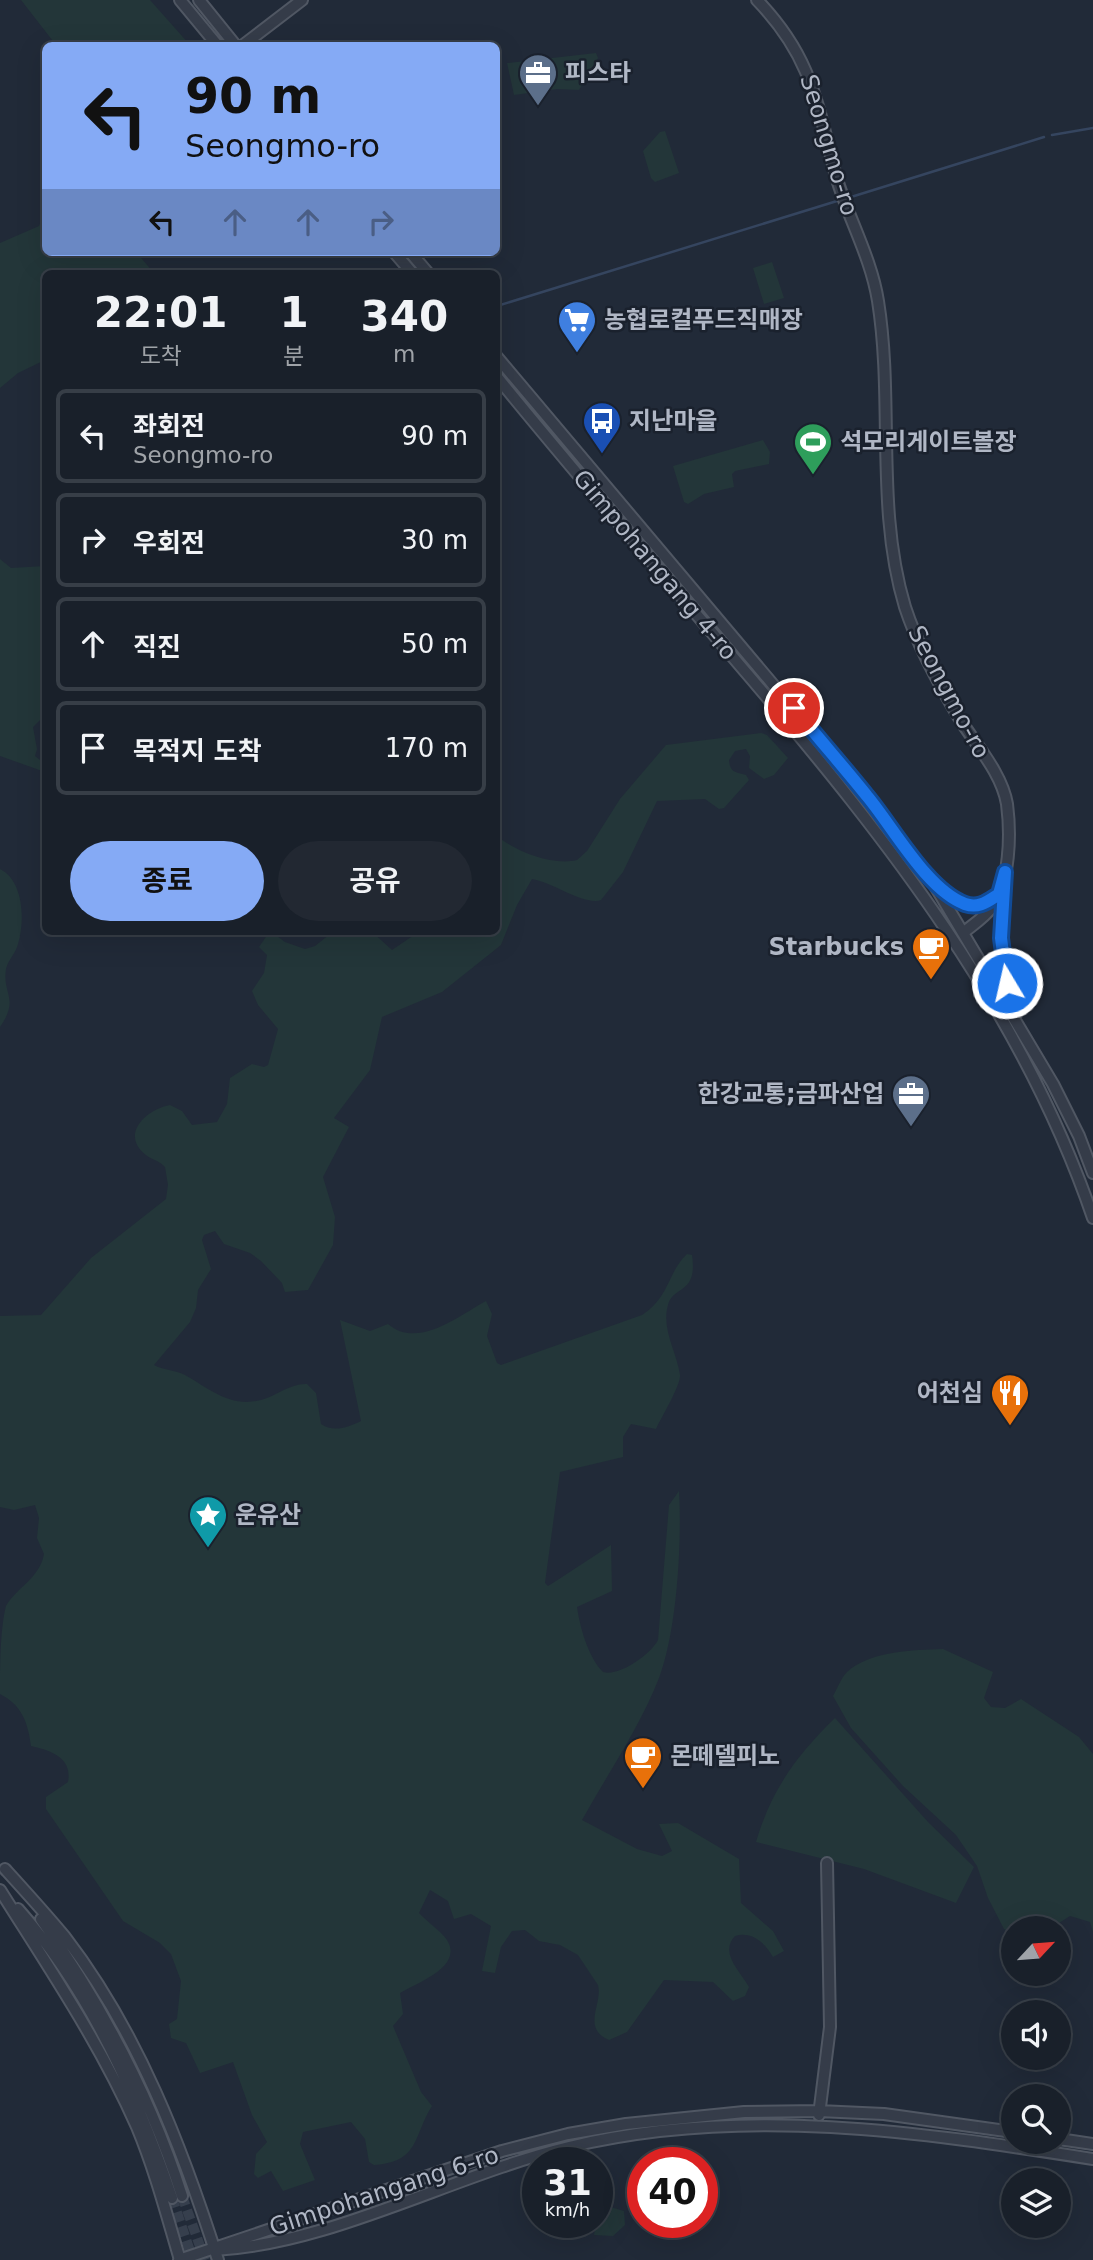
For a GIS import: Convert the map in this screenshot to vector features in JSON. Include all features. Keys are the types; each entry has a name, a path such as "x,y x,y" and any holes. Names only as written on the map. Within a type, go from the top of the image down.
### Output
{"street":[{"path":"180,0 215,42"},
{"path":"200,0 233,42"},
{"path":"247,42 302,0"},
{"name":"Seongmo-ro","path":"757,0 791,42 811,79 837,177 874,285 881,333 886,447 900,585 912,626 931,668 1002,788 1008,819 1005,872 999,894 986,914 964,932"},
{"path":"397,256 409,270"},
{"path":"413,256 425,270"},
{"name":"Gimpohangang 4-ro","path":"500,361 866,795 932,881 1022,1029 1071,1119 1093,1173"},
{"name":"Gimpohangang 4-ro","path":"500,381 834,777 936,911 988,999 1061,1135 1093,1217"},
{"path":"1005,872 1002,961 1022,1029"},
{"path":"932,881 957,900 974,906 999,894"},
{"path":"818,2125 830,2027 827,1863"},
{"path":"3,1865 65,1938 114,2015 169,2119 216,2255"},
{"path":"3,1865 77,1971 109,2028 158,2128 173,2200 180,2260"},
{"path":"0,1889 70,1998 118,2087 173,2200 182,2203 197,2196"},
{"name":"Gimpohangang 6-ro","path":"216,2255 245,2237 390,2191 502,2151 568,2134 690,2116 819,2111 884,2114 1001,2130"},
{"name":"Gimpohangang 6-ro","path":"180,2260 254,2248 571,2146 730,2126 818,2125 902,2131 1093,2159"},
{"path":"1071,2141 1093,2144"}],"shaded area":[{"path":"21,0 150,0 187,42 54,42"},
{"path":"596,53 598,58 579,90 557,89 514,95 507,63"},
{"path":"665,131 679,173 655,182 651,178 643,151 660,132"},
{"path":"42,219 42,256 139,256 151,270 42,270 42,361 18,373 0,388 0,243 39,226"},
{"path":"772,262 784,298 764,304 753,268"},
{"path":"763,440 770,452 769,464 735,471 732,474 734,487 704,494 688,504 684,502 673,466"},
{"path":"0,559 11,568 42,566 42,718 33,727 37,749 35,756 42,762 42,771 0,756"},
{"path":"761,733 767,735 788,758 774,775 764,779 749,768 750,756 746,749 735,751 729,760 731,767 734,771 746,775 749,780 724,808 719,809 705,799 657,801 623,872 601,900 586,900 532,879 517,905 501,945 442,992 382,1017 370,1070 334,1118 349,1127 323,1177 335,1217 333,1245 308,1290 285,1292 282,1283 250,1253 224,1244 215,1231 204,1235 202,1240 211,1269 198,1290 196,1308 190,1322 154,1365 181,1373 221,1396 240,1401 261,1400 307,1384 316,1393 321,1424 341,1428 361,1421 340,1320 370,1331 388,1324 400,1331 425,1332 438,1328 486,1301 492,1314 487,1336 497,1363 501,1365 642,1315 658,1301 680,1261 687,1254 692,1255 691,1277 684,1288 671,1299 666,1314 680,1375 674,1394 656,1429 631,1424 623,1437 623,1457 560,1472 545,1583 548,1586 611,1545 612,1591 577,1607 578,1615 589,1650 603,1672 617,1671 634,1663 649,1652 658,1640 669,1505 679,1491 677,1586 665,1659 642,1715 582,1820 637,1849 662,1856 672,1851 659,1824 678,1823 739,1859 741,1903 773,1931 784,1951 773,1957 757,1939 747,1935 735,1936 729,1949 730,1955 749,1987 745,1996 733,2001 713,1982 664,1980 627,2032 609,2040 596,2029 598,1985 578,1955 560,1945 539,1941 525,1930 512,1931 501,1947 495,1973 482,1971 491,1926 471,1914 454,1919 448,1901 430,1890 419,1913 447,1940 451,1950 449,1958 436,1973 400,1993 403,2014 393,2026 421,2092 432,2106 413,2146 400,2159 374,2165 369,2162 365,2139 351,2122 303,2132 300,2144 315,2180 283,2191 271,2171 258,2178 254,2174 256,2154 267,2142 252,2115 233,2062 200,2073 186,2043 171,2038 169,2024 177,2019 181,1981 171,1954 160,1943 123,1921 46,1809 46,1797 68,1782 67,1766 58,1756 31,1746 19,1709 0,1694 1,1637 6,1606 38,1570 44,1554 37,1538 39,1518 35,1505 14,1510 0,1507 0,1316 41,1315 91,1258 166,1199 168,1185 165,1167 146,1155 135,1139 139,1124 145,1117 170,1105 182,1111 192,1125 217,1122 227,1104 230,1078 252,1064 264,1067 268,1065 278,1029 258,1005 252,991 264,973 267,955 259,947 267,935 275,935 285,942 305,949 315,946 329,935 375,935 392,950 414,935 500,935 500,838 535,856 557,861 577,860 587,851 620,799 666,745"},
{"path":"0,869 8,875 18,892 22,924 16,950 6,969 10,1003 0,1027"},
{"path":"943,1649 993,1672 984,1698 991,1707 1005,1708 1021,1699 1079,1737 1093,1754 1093,1932 1090,1922 1071,1916 1001,1916 1001,1923 988,1898 977,1866 956,1835 903,1786 851,1728 833,1696 847,1672 856,1665 880,1656"},
{"path":"835,1718 928,1822 974,1867 956,1903 864,1869 756,1842 769,1806 787,1774"},
{"path":"613,2208 624,2211 625,2225 613,2236"}],"waterway":[{"path":"1052,135 1093,128"},
{"path":"851,197 1044,137"},
{"path":"500,305 837,201"}],"tunnel":[{"path":"182,2196 205,2260"},
{"path":"172,2198 193,2260"}],"place":[{"name":"피스타","path":"538,107"},
{"name":"농협로컬푸드직매장","path":"577,354"},
{"name":"지난마을","path":"602,455"},
{"name":"석모리게이트볼장","path":"813,476"},
{"name":"Starbucks","path":"931,981"},
{"name":"한강교통;금파산업","path":"911,1128"},
{"name":"어천심","path":"1010,1427"},
{"name":"운유산","path":"208,1549"},
{"name":"몬떼델피노","path":"643,1790"}],"route":[{"path":"794,708 898,835 932,881 950,895 965,904 983,904 999,894 1005,872 1001,938 1007,983"}]}
